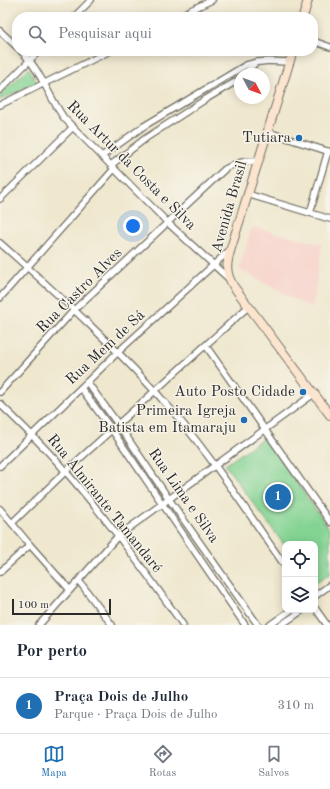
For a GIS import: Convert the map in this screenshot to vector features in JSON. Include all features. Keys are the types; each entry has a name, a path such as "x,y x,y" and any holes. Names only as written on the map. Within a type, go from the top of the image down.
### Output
{"street":[{"path":"79,12 91,0"},
{"path":"187,12 212,0"},
{"path":"304,12 308,0"},
{"path":"0,31 12,42"},
{"path":"318,43 330,47"},
{"name":"Rua Artur da Costa e Silva","path":"26,56 30,60 56,106 73,127 168,223 229,278"},
{"path":"0,90 34,56"},
{"path":"0,105 44,85 100,56"},
{"name":"Avenida Brasil","path":"229,278 227,268 231,248 292,56"},
{"path":"102,156 144,126 246,65 256,62 290,62"},
{"path":"250,68 256,62"},
{"path":"0,298 28,268 113,167 146,138 234,83"},
{"path":"0,199 73,127"},
{"path":"268,132 329,152 310,213"},
{"name":"Rua Castro Alves","path":"0,392 74,310 225,169 233,164 243,161 258,161"},
{"path":"247,194 330,219"},
{"path":"0,243 118,352 155,392 216,466 282,562"},
{"name":"Rua Mem de Sá","path":"0,466 118,352 231,248"},
{"path":"229,278 234,287 330,415"},
{"path":"12,523 66,471 249,306"},
{"path":"206,346 330,522"},
{"name":"Rua Lima e Silva","path":"87,382 258,625"},
{"name":"Rua Lima e Silva","path":"81,388 112,430 245,625"},
{"path":"39,625 118,536 315,393"},
{"name":"Rua Almirante Tamandaré","path":"0,404 66,471 118,536 183,625"},
{"path":"0,509 70,590"},
{"path":"0,572 30,545"},
{"path":"79,581 112,625"},
{"path":"318,594 330,585"},
{"path":"318,612 327,625"},
{"path":"270,625 287,613"},
{"path":"281,625 299,613"}],"shaded area":[{"path":"252,227 322,244 312,309 239,269"}],"green space":[{"path":"29,68 37,83 0,100 0,95"},
{"path":"265,437 330,530 330,574 318,582 318,541 282,542 225,465"}],"place":[{"name":"Tutiara","path":"299,138"},
{"name":"Auto Posto Cidade","path":"303,392"},
{"name":"Primeira Igreja Batista em Itamaraju","path":"244,420"},
{"name":"Praça Dois de Julho","path":"278,497"}]}
